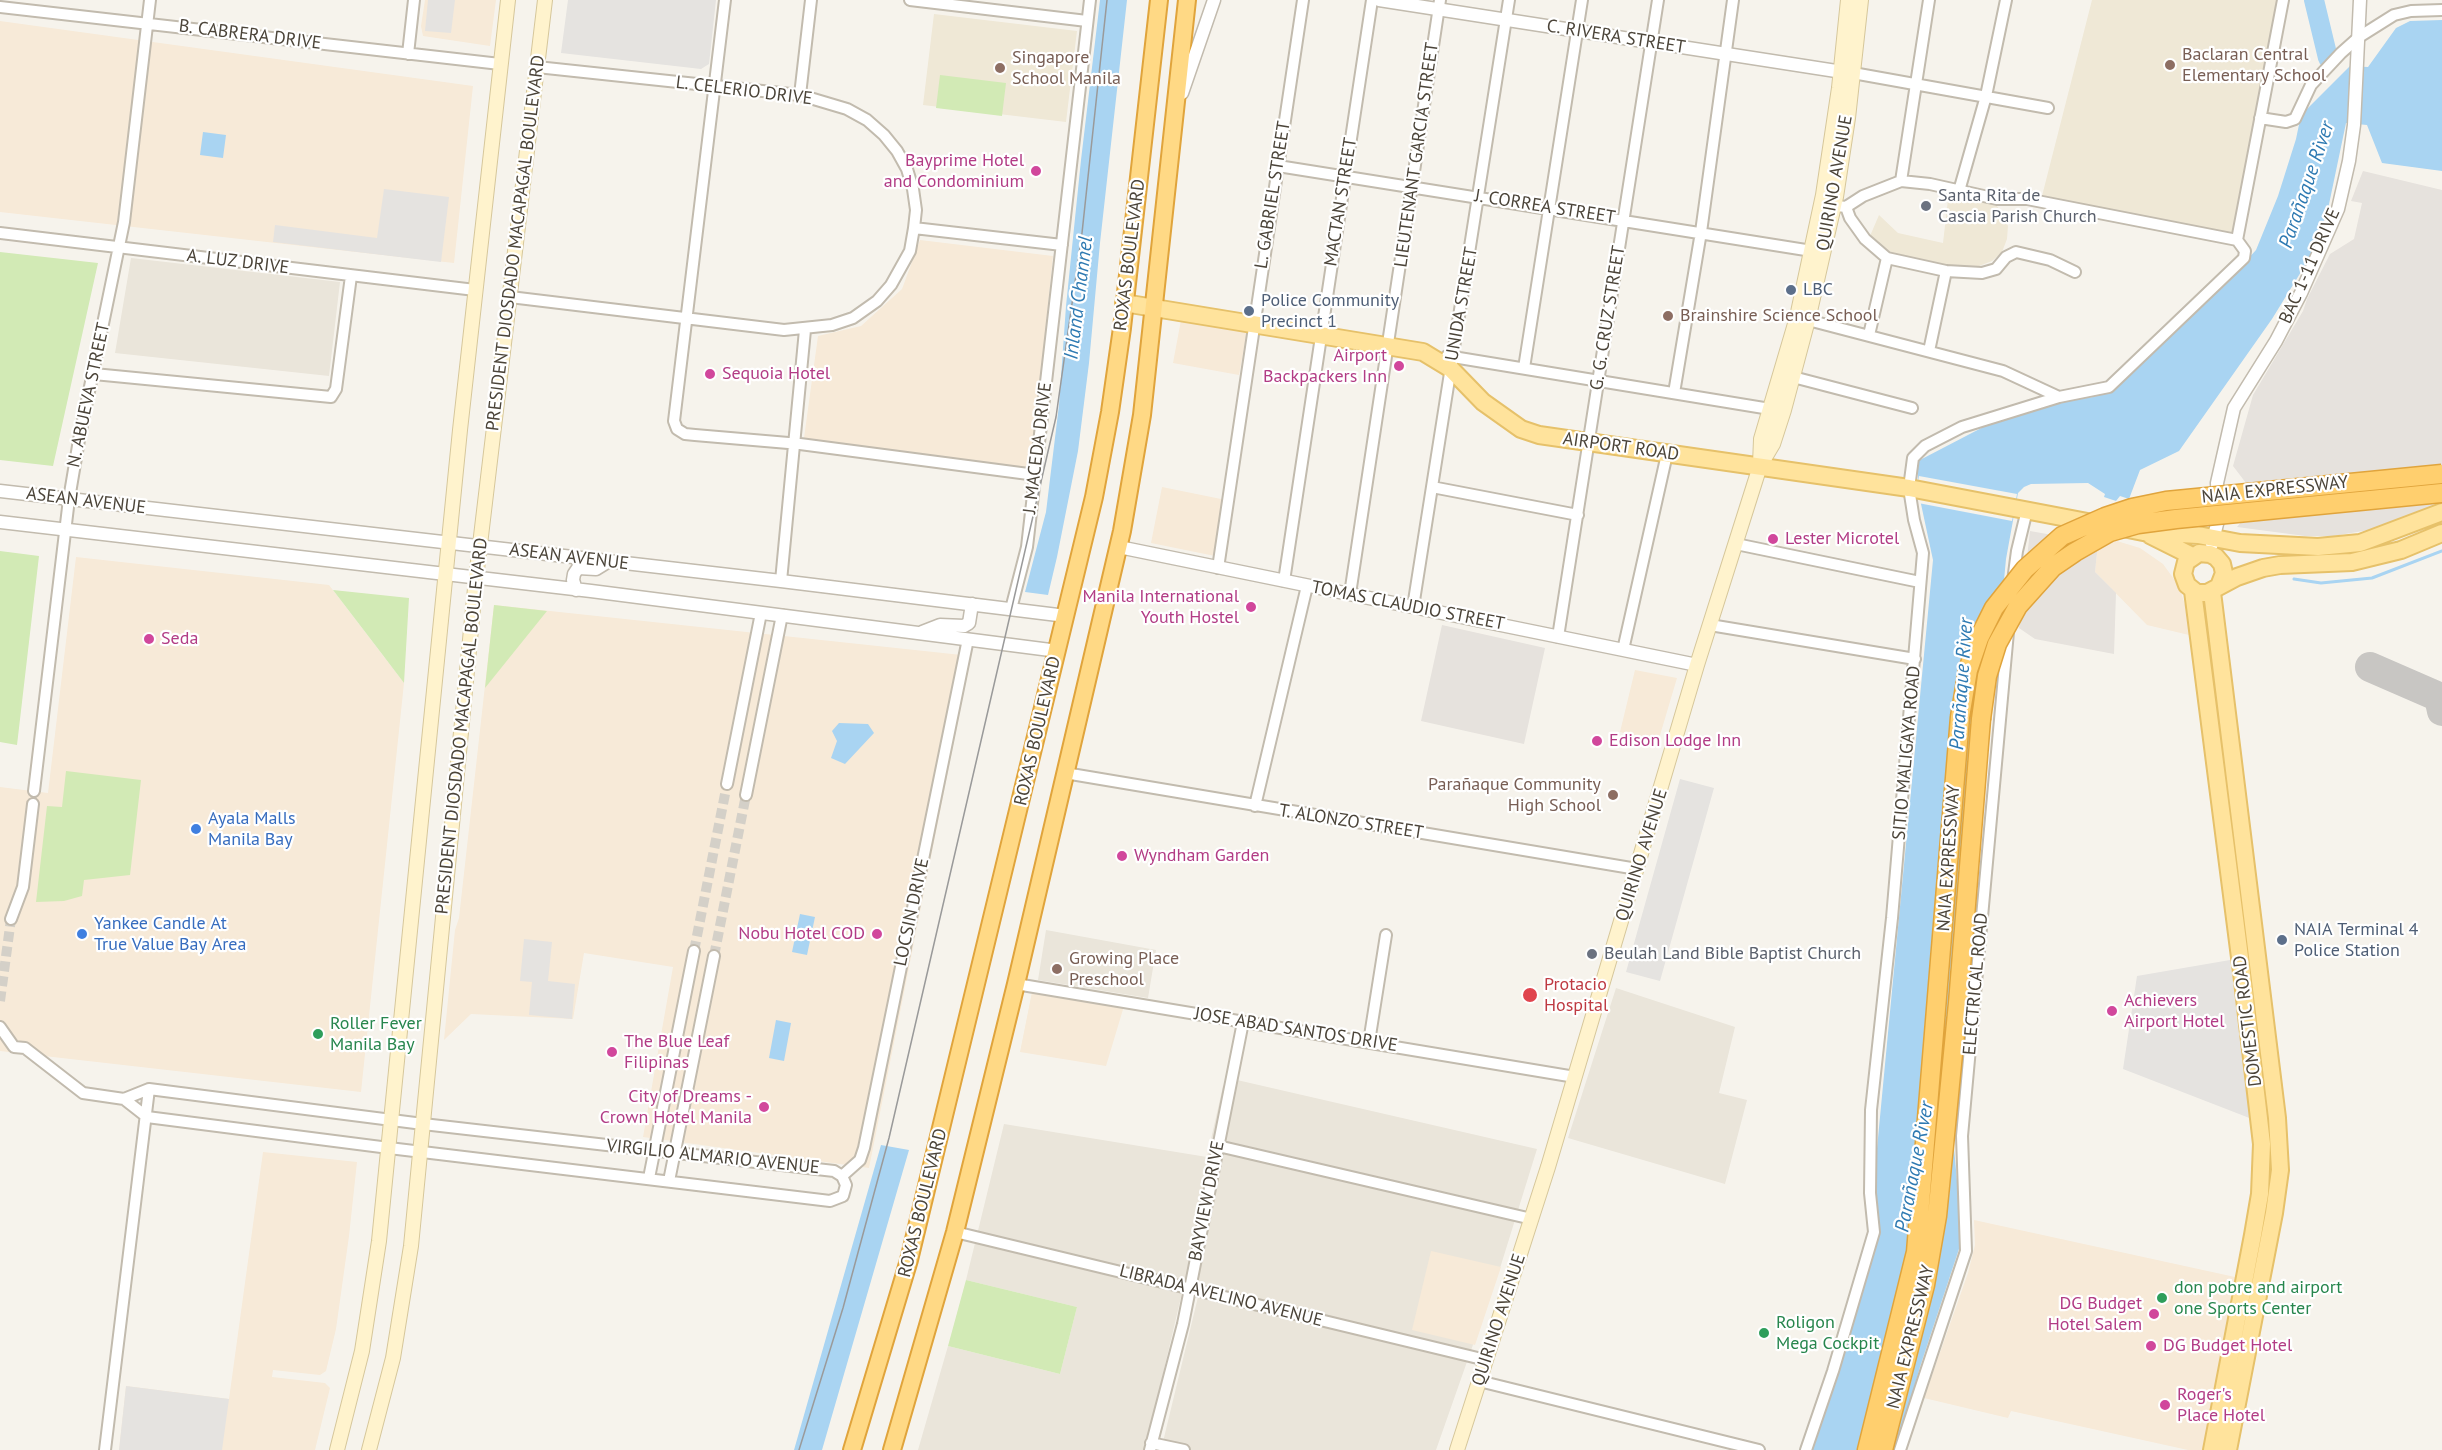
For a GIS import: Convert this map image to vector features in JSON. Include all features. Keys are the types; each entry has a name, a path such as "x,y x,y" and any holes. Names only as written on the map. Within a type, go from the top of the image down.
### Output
{"highway":[{"name":"ROXAS BOULEVARD","path":"852,1450 909,1260 1094,497 1110,412 1159,0"},
{"name":"ROXAS BOULEVARD","path":"892,1450 955,1232 1119,547 1142,415 1187,0"},
{"name":"NAIA EXPRESSWAY","path":"1867,1450 1916,1252 1923,1191 1960,717 1968,670 1979,638 1994,608 2025,569 2062,536 2132,508 2166,501 2442,474"},
{"name":"NAIA EXPRESSWAY","path":"1883,1450 1925,1286 1937,1216 1959,991 1981,719 1987,676 1997,644 2018,606 2053,567 2074,552 2110,532 2138,524 2442,493"}],"main road":[{"name":"PRESIDENT DIOSDADO MACAPAGAL BOULEVARD","path":"337,1450 363,1351 390,1148 448,543 508,0"},
{"name":"PRESIDENT DIOSDADO MACAPAGAL BOULEVARD","path":"369,1450 393,1358 411,1246 476,578 545,0"},
{"name":"QUIRINO AVENUE","path":"1457,1450 1532,1219 1697,665 1760,466 1773,444 1793,377 1834,206 1847,72 1848,0"},
{"name":"QUIRINO AVENUE","path":"1847,72 1861,0"},
{"name":"QUIRINO AVENUE","path":"1760,466 1761,439 1797,317 1812,251 1834,206"},
{"name":"AIRPORT ROAD","path":"1124,303 1423,352 1452,363 1483,402 1521,429 1539,435 1913,488 2143,532"},
{"path":"2143,532 2206,536 2240,543 2318,547 2360,543 2442,512"},
{"path":"2143,532 2219,560 2223,569 2223,578 2215,589"},
{"path":"2240,543 2186,562 2183,574 2187,585 2193,591 2202,594 2251,572 2280,565 2352,562 2372,558 2442,533"},
{"name":"DOMESTIC ROAD","path":"2215,589 2276,1107 2280,1170 2274,1213 2228,1450"},
{"name":"DOMESTIC ROAD","path":"2193,591 2262,1144 2260,1194 2212,1450"}],"street":[{"name":"N. ABUEVA STREET","path":"34,791 69,499 120,248 150,0"},
{"path":"408,54 414,0"},
{"path":"725,0 674,421 677,429 685,434 793,444 1036,475"},
{"path":"800,95 811,0"},
{"path":"910,0 1087,21"},
{"name":"J. MACEDA DRIVE","path":"1011,609 1027,547 1090,0"},
{"path":"1174,114 1214,0"},
{"name":"L. GABRIEL STREET","path":"1218,567 1303,0"},
{"name":"MACTAN STREET","path":"1284,581 1372,0"},
{"name":"C. RIVERA STREET","path":"1379,0 1439,5 1505,20 1847,72"},
{"name":"UNIDA STREET","path":"1413,607 1480,197 1509,0"},
{"path":"1524,368 1582,0"},
{"name":"G. G. CRUZ STREET","path":"1558,637 1658,0"},
{"path":"1674,393 1701,232 1733,0"},
{"path":"1901,181 1929,0"},
{"path":"1959,190 1986,96 2006,0"},
{"path":"1834,206 1901,181 1959,190 1997,199 2027,199 2240,243 2260,118 2283,0"},
{"name":"BAC 1-11 DRIVE","path":"2202,555 2206,536 2219,516 2217,483 2234,408 2276,341 2301,293 2338,209 2349,161 2354,125 2360,0"},
{"name":"LIEUTENANT GARCIA STREET","path":"1350,594 1439,5"},
{"name":"B. CABRERA DRIVE","path":"0,7 500,64"},
{"path":"2260,118 2286,122 2295,118 2311,85 2359,37 2394,15 2411,11 2442,10"},
{"name":"L. CELERIO DRIVE","path":"510,297 784,330 832,326 853,318 877,302 901,271 910,251 914,228 916,210 913,189 902,160 884,135 867,120 847,109 800,95 537,67"},
{"path":"1847,72 2048,108"},
{"name":"J. CORREA STREET","path":"1278,166 1623,219 1812,251"},
{"path":"1834,206 1850,218 1865,239 1887,258 1946,271 1982,273 1996,269 2006,257 2016,252 2050,260 2075,272"},
{"path":"914,228 1062,245"},
{"name":"A. LUZ DRIVE","path":"0,234 476,290"},
{"name":"SITIO MALIGAYA ROAD","path":"1806,1450 1833,1371 1874,1232 1870,1193 1871,1110 1892,918 1923,554 1914,520 1913,458 1925,446 1962,427 2059,397 2109,387 2244,258 2245,251 2240,243"},
{"path":"1869,335 1887,258"},
{"path":"1929,351 1946,271"},
{"path":"94,374 331,397 336,389 351,276"},
{"path":"1808,320 2003,371 2059,397"},
{"path":"782,581 805,330"},
{"path":"1452,363 1524,368 1770,409"},
{"path":"1793,377 1912,408"},
{"path":"1623,650 1666,454"},
{"path":"1432,487 1578,515"},
{"name":"ASEAN AVENUE","path":"0,491 1066,616"},
{"name":"ELECTRICAL ROAD","path":"1900,1450 1966,1251 1962,1136 2021,508"},
{"name":"ASEAN AVENUE","path":"0,522 782,615 1058,651"},
{"path":"1736,544 1920,582"},
{"name":"TOMAS CLAUDIO STREET","path":"1119,547 1697,665"},
{"path":"576,590 573,580 578,568 596,569 609,561"},
{"path":"1255,806 1307,586"},
{"path":"918,633 940,625 964,626 969,623 972,604"},
{"path":"727,784 761,613"},
{"path":"746,795 782,615"},
{"path":"1710,625 1915,659"},
{"name":"LOCSIN DRIVE","path":"842,1176 860,1160 864,1148 968,639"},
{"name":"T. ALONZO STREET","path":"1065,773 1637,869"},
{"path":"11,919 23,887 33,804"},
{"path":"1369,1042 1386,935"},
{"path":"649,1178 694,951"},
{"path":"669,1180 714,956"},
{"name":"JOSE ABAD SANTOS DRIVE","path":"1016,984 1575,1077"},
{"name":"BAYVIEW DRIVE","path":"1151,1446 1183,1324 1243,1022"},
{"path":"0,1028 14,1047 25,1048 83,1093 124,1099 147,1117"},
{"path":"105,1450 149,1089 124,1099"},
{"name":"VIRGILIO ALMARIO AVENUE","path":"147,1117 830,1201 837,1200 845,1191 846,1185 842,1176 834,1171 423,1124 149,1089"},
{"path":"1218,1146 1532,1219"},
{"name":"LIBRADA AVELINO AVENUE","path":"955,1232 1486,1360"},
{"path":"1479,1380 1759,1450"},
{"path":"1151,1446 1184,1450"}],"shaded area":[{"path":"425,0 496,0 490,46 423,36 421,26"},
{"path":"428,0 455,0 451,33 425,31"},
{"path":"568,0 716,0 709,64 701,69 561,53"},
{"name":"Baclaran Central Elementary School","path":"2092,0 2279,0 2233,235 2042,196"},
{"name":"Singapore School Manila","path":"934,14 1077,31 1066,122 923,105"},
{"path":"0,21 473,86 454,263 0,212"},
{"path":"2363,171 2442,190 2442,502 2381,528 2333,536 2305,536 2237,527 2259,500 2233,466 2253,395 2303,311 2330,254 2354,239 2362,203 2351,201"},
{"path":"384,189 449,197 441,262 273,242 275,225 377,238"},
{"path":"1949,191 1994,203 2003,213 2008,226 2007,239 2002,252 1992,261 1979,266 1957,268 1892,253 1870,236 1879,215 1898,233 1943,243"},
{"path":"920,240 1053,256 1031,471 804,438 818,336 861,326 902,289"},
{"path":"131,258 340,282 329,376 115,353"},
{"path":"1181,320 1247,332 1239,375 1173,363"},
{"path":"1162,487 1226,500 1215,556 1151,543"},
{"path":"2030,531 2098,543 2095,572 2116,593 2114,654 2035,639 2019,628"},
{"path":"2107,538 2140,548 2163,564 2179,586 2185,605 2189,635 2147,625 2095,572 2098,543"},
{"name":"Ayala Malls Manila Bay","path":"76,557 329,585 404,683 361,1092 0,1051 0,787 48,793"},
{"path":"494,605 971,656 869,1168 643,1137 673,967 584,953 573,1019 471,1014 444,1040"},
{"path":"1442,625 1545,648 1524,744 1421,721"},
{"path":"1635,670 1677,678 1658,742 1620,732"},
{"path":"1680,779 1714,788 1660,981 1626,972"},
{"path":"1046,930 1156,950 1148,998 1038,980"},
{"path":"524,939 552,942 548,981 575,984 572,1019 529,1015 532,982 520,981"},
{"path":"2230,960 2252,1119 2123,1069 2137,976"},
{"path":"1616,988 1735,1027 1719,1093 1747,1100 1725,1184 1568,1138"},
{"path":"1032,992 1124,1006 1106,1066 1020,1052"},
{"path":"1237,1080 1537,1149 1501,1265 1436,1450 1161,1450 1198,1297 1182,1293 1145,1450 918,1450 948,1346 1060,1374 1077,1307 966,1280 1004,1124 1207,1157 1223,1086"},
{"path":"263,1152 357,1162 336,1329 326,1371 320,1375 273,1370 272,1377 325,1383 330,1388 315,1450 119,1450 126,1386 229,1399"},
{"path":"1974,1220 2235,1277 2203,1450 2188,1450 2011,1411 2008,1418 1924,1398 1968,1273 1975,1245"},
{"path":"1431,1251 1501,1267 1475,1345 1412,1330"},
{"path":"126,1386 229,1399 222,1450 119,1450"}],"green space":[{"path":"940,75 1006,83 1002,116 936,108"},
{"path":"0,252 98,263 53,466 0,460"},
{"path":"0,551 39,556 17,745 0,742"},
{"path":"333,590 409,598 404,683 382,654"},
{"path":"494,605 547,611 485,688"},
{"path":"66,771 141,780 130,875 84,880 82,896 64,901 36,902 47,806 62,807"},
{"path":"966,1280 1077,1307 1060,1374 948,1346"}],"water":[{"name":"Inland Channel","path":"1100,0 1127,0 1078,451 1048,595 1025,592 1046,512 1059,405 1066,306 1081,160"},
{"name":"Parañaque River","path":"2442,20 2442,171 2382,163 2367,125 2346,123 2328,209 2312,254 2272,319 2179,451 2140,470 2129,499 2120,496 2116,501 2104,497 2105,494 2088,483 2031,484 2018,493 2006,559 1983,803 1964,1045 1953,1137 1961,1225 1959,1249 1920,1367 1896,1450 1812,1450 1876,1234 1876,1159 1933,560 1918,490 1918,461 1991,423 2043,405 2093,397 2106,393 2119,385 2256,250 2278,196 2301,115 2350,66 2368,67 2396,28 2410,21"},
{"path":"203,132 226,135 223,158 200,155"},
{"path":"839,723 868,724 874,733 845,764 831,758 837,741 832,731"},
{"path":"800,914 815,917 807,955 792,952"},
{"path":"776,1020 791,1023 784,1061 769,1058"},
{"path":"881,1145 909,1150 822,1450 794,1450"}],"pier":[{"path":"1919,476 2017,494 2012,521 1918,503 1916,494"}],"waterway":[{"path":"2314,0 2328,58"},
{"path":"2294,579 2321,583 2372,578 2442,551"}],"taxiway":[{"path":"2370,667 2439,697 2442,711"}],"tunnel":[{"path":"694,951 727,784"},
{"path":"714,956 746,795"},
{"path":"0,1001 11,919"}],"tram line":[{"path":"799,1450 843,1308 889,1138 1056,417 1082,233 1107,0"}],"place":[{"name":"Baclaran Central Elementary School","path":"2170,65"},
{"name":"Singapore School Manila","path":"1000,68"},
{"name":"Bayprime Hotel and Condominium","path":"1036,171"},
{"name":"Santa Rita de Cascia Parish Church","path":"1926,206"},
{"name":"LBC","path":"1791,290"},
{"name":"Police Community Precinct 1","path":"1249,311"},
{"name":"Brainshire Science School","path":"1668,316"},
{"name":"Airport Backpackers Inn","path":"1399,366"},
{"name":"Sequoia Hotel","path":"710,374"},
{"name":"Lester Microtel","path":"1773,539"},
{"name":"Manila International Youth Hostel","path":"1251,607"},
{"name":"Seda","path":"149,639"},
{"name":"Edison Lodge Inn","path":"1597,741"},
{"name":"Parañaque Community High School","path":"1613,795"},
{"name":"Ayala Malls Manila Bay","path":"196,829"},
{"name":"Wyndham Garden","path":"1122,856"},
{"name":"Yankee Candle At True Value Bay Area","path":"82,934"},
{"name":"Nobu Hotel COD","path":"877,934"},
{"name":"NAIA Terminal 4 Police Station","path":"2282,940"},
{"name":"Beulah Land Bible Baptist Church","path":"1592,954"},
{"name":"Growing Place Preschool","path":"1057,969"},
{"name":"Protacio Hospital","path":"1530,995"},
{"name":"Achievers Airport Hotel","path":"2112,1011"},
{"name":"Roller Fever Manila Bay","path":"318,1034"},
{"name":"The Blue Leaf Filipinas","path":"612,1052"},
{"name":"City of Dreams - Crown Hotel Manila","path":"764,1107"},
{"name":"don pobre and airport one Sports Center","path":"2162,1298"},
{"name":"DG Budget Hotel Salem","path":"2154,1314"},
{"name":"Roligon Mega Cockpit","path":"1764,1333"},
{"name":"DG Budget Hotel","path":"2151,1346"},
{"name":"Roger's Place Hotel","path":"2165,1405"}]}
